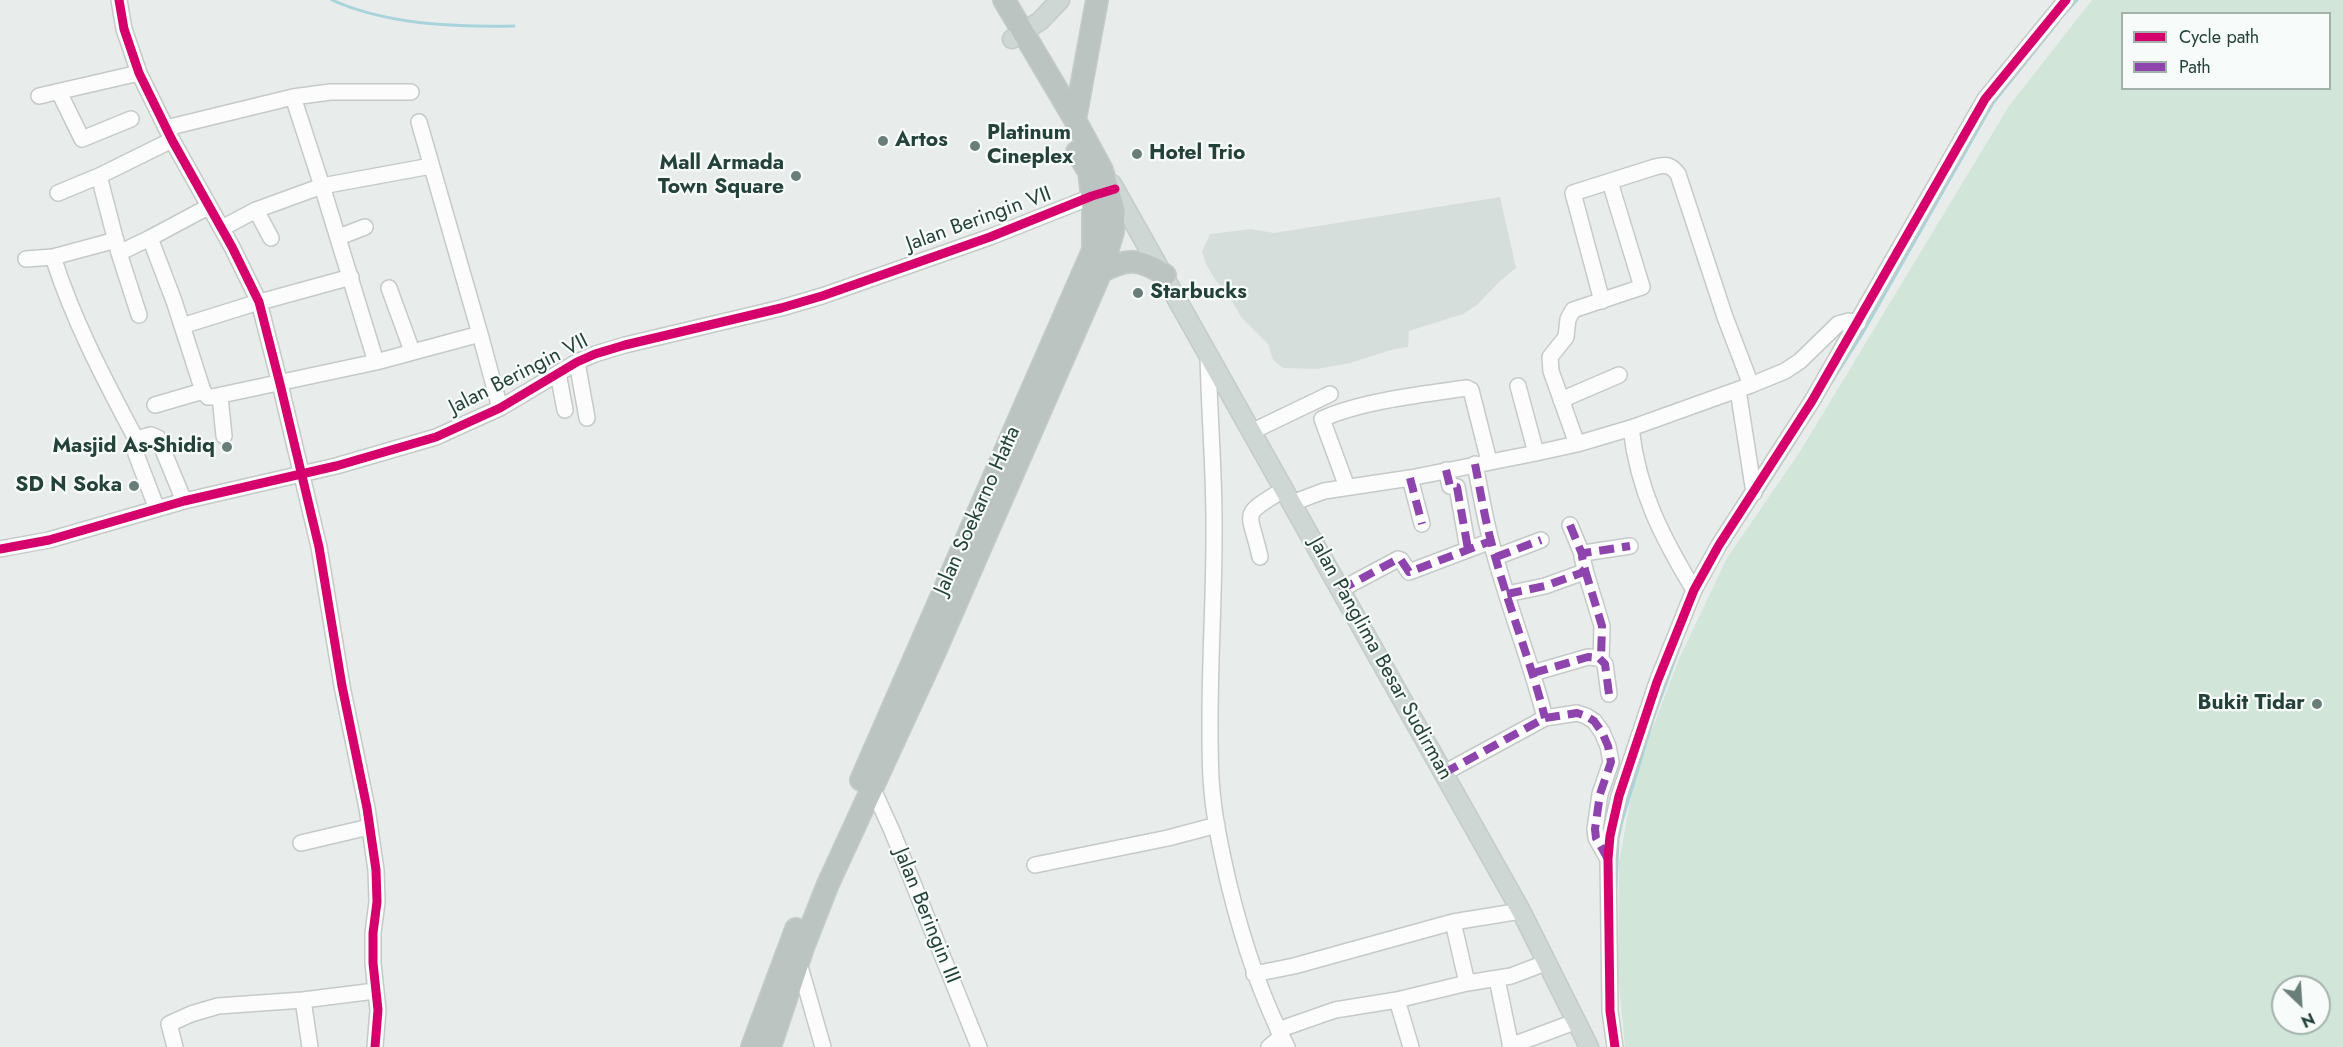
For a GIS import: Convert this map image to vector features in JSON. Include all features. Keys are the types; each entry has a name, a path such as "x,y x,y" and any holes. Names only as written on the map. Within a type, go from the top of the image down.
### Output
{"highway":[{"path":"988,0 1018,36 1075,120 1106,196 1092,249"},
{"path":"1004,0 1018,36 1096,171"},
{"path":"1075,120 1097,0"},
{"name":"Jalan Soekarno Hatta","path":"1007,466 1101,272 1113,232 1106,196"},
{"name":"Jalan Soekarno Hatta","path":"752,1047 807,902 868,780 907,715 1092,249"},
{"path":"1101,272 1117,264 1130,261 1147,264 1165,275"},
{"name":"Jalan Soekarno Hatta","path":"770,1047 868,780"}],"main road":[{"path":"1018,36 1040,21 1060,0"},
{"name":"Jalan Panglima Besar Sudirman","path":"1106,196 1143,240 1165,275 1521,910 1589,1047"},
{"path":"1092,249 1104,233 1125,232 1143,240"}],"street":[{"path":"119,0 124,29 139,73 205,209 222,228 255,303 274,385 302,475 319,547 376,870 377,902 373,933 378,1025 375,1047"},
{"path":"1615,1047 1610,1011 1608,859 1610,836 1619,796 1658,682 1694,590 1719,545 1812,401 1985,99 2066,0"},
{"path":"39,96 139,73"},
{"path":"59,92 82,139 131,119"},
{"path":"58,194 99,176 169,134 293,98 330,92 411,92"},
{"path":"293,98 339,237 376,362"},
{"path":"419,122 500,408"},
{"path":"1602,301 1573,194 1661,165 1673,167 1678,174 1725,317 1744,387 1754,493"},
{"path":"222,228 256,210 322,186 431,166"},
{"path":"99,176 117,247 139,315"},
{"path":"1577,444 1551,371 1550,357 1568,332 1568,319 1573,310 1642,287 1610,182"},
{"name":"Jalan Beringin VII","path":"0,549 67,535 184,501 302,475 436,437 500,408 577,362 617,347 822,296 1106,196"},
{"path":"26,259 117,247 150,238 205,209"},
{"path":"256,210 271,238"},
{"path":"339,237 365,227"},
{"path":"150,238 203,391 208,397 376,362 480,334"},
{"path":"53,257 62,284 90,348 136,439 134,445 136,453 157,509"},
{"path":"182,326 351,277"},
{"path":"389,288 412,351"},
{"path":"1260,557 1250,521 1251,512 1256,506 1287,496 1410,478 1536,453 1631,428 1785,371 1800,361 1838,324 1849,321 1858,323"},
{"path":"1208,353 1214,535 1211,777 1216,825 1240,928 1254,974 1282,1038"},
{"path":"577,362 587,418"},
{"path":"558,373 565,410"},
{"path":"1561,400 1619,375"},
{"path":"1518,386 1536,453"},
{"path":"1347,487 1322,419 1413,395 1467,388 1471,390 1491,541 1545,718"},
{"path":"155,405 203,391"},
{"path":"1251,432 1330,394"},
{"path":"220,396 224,436"},
{"path":"1631,428 1637,466 1649,506 1659,530 1694,590"},
{"path":"136,439 152,435 158,438 184,501"},
{"path":"1446,470 1450,486 1457,487 1468,549"},
{"path":"1410,478 1422,524"},
{"path":"1570,525 1582,554 1602,626 1601,659"},
{"path":"1496,557 1541,540"},
{"path":"1340,590 1398,559 1409,573 1491,541"},
{"path":"1582,554 1630,546"},
{"path":"1507,594 1545,586 1585,570"},
{"path":"1533,673 1588,657 1601,659 1605,664 1609,694"},
{"path":"1443,773 1545,718 1577,713 1594,721 1608,746 1611,762 1600,794 1595,829 1596,838 1608,859"},
{"name":"Jalan Beringin III","path":"868,780 892,831 979,1047"},
{"path":"1035,865 1216,825"},
{"path":"301,843 369,827"},
{"path":"1254,974 1294,966 1453,922 1521,910"},
{"path":"1453,922 1467,983"},
{"path":"1269,1047 1335,1010 1397,1000 1467,983 1497,979 1548,962"},
{"path":"799,963 823,1047"},
{"path":"1497,979 1510,1046 1576,1021"},
{"path":"175,1047 170,1024 191,1014 219,1006 375,992"},
{"path":"303,1000 310,1047"},
{"path":"1397,1000 1411,1047"}],"shaded area":[{"path":"1500,197 1516,268 1477,305 1463,314 1409,331 1408,347 1350,363 1317,369 1283,368 1273,360 1268,344 1241,317 1226,291 1216,281 1206,264 1202,251 1210,234 1251,229 1274,233"}],"green space":[{"path":"2092,0 2343,0 2343,1047 1625,1047 1618,973 1619,863 1635,774 1679,659 1727,558 1799,453 2009,106"}],"waterway":[{"path":"332,0 375,15 422,23 514,26"},
{"path":"2066,12 2077,0"},
{"path":"1826,391 1862,334 1993,103 2058,22"},
{"path":"1762,493 1796,440"},
{"path":"1616,887 1618,839 1622,821 1654,716 1681,643"}],"marked path":[{"path":"1475,464 1486,522 1497,563 1545,718"},
{"path":"1446,470 1450,486 1457,487 1468,549"},
{"path":"1410,478 1422,524"},
{"path":"1570,525 1582,554"},
{"path":"1496,557 1541,540"},
{"path":"1340,590 1398,559 1409,572 1491,541"},
{"path":"1507,594 1545,586 1581,573 1585,569 1582,557 1584,553 1630,546"},
{"path":"1585,570 1602,626 1601,659"},
{"path":"1533,673 1588,657 1599,658 1605,664 1609,694"},
{"path":"1444,773 1545,718 1577,713 1586,716 1594,721 1602,732 1611,762 1600,794 1595,829 1596,838 1608,859"}],"cycle path":[{"path":"119,0 124,29 139,73 172,140 232,247 259,302 280,384 319,547 342,686 367,808 376,870 377,902 373,933 373,963 378,1010 375,1047"},
{"path":"1615,1047 1610,1011 1608,859 1610,836 1619,796 1657,682 1694,590 1719,545 1812,401 1985,99 2066,0"},
{"path":"0,549 49,540 184,501 336,466 436,437 500,408 577,362 595,354 822,296 990,237 1115,189"}],"place":[{"name":"Artos","path":"883,141"},
{"name":"Platinum Cineplex","path":"975,146"},
{"name":"Hotel Trio","path":"1137,154"},
{"name":"Mall Armada Town Square","path":"796,176"},
{"name":"Starbucks","path":"1138,293"},
{"name":"Masjid As-Shidiq","path":"227,447"},
{"name":"SD N Soka","path":"134,486"},
{"name":"Bukit Tidar","path":"2317,704"}]}
